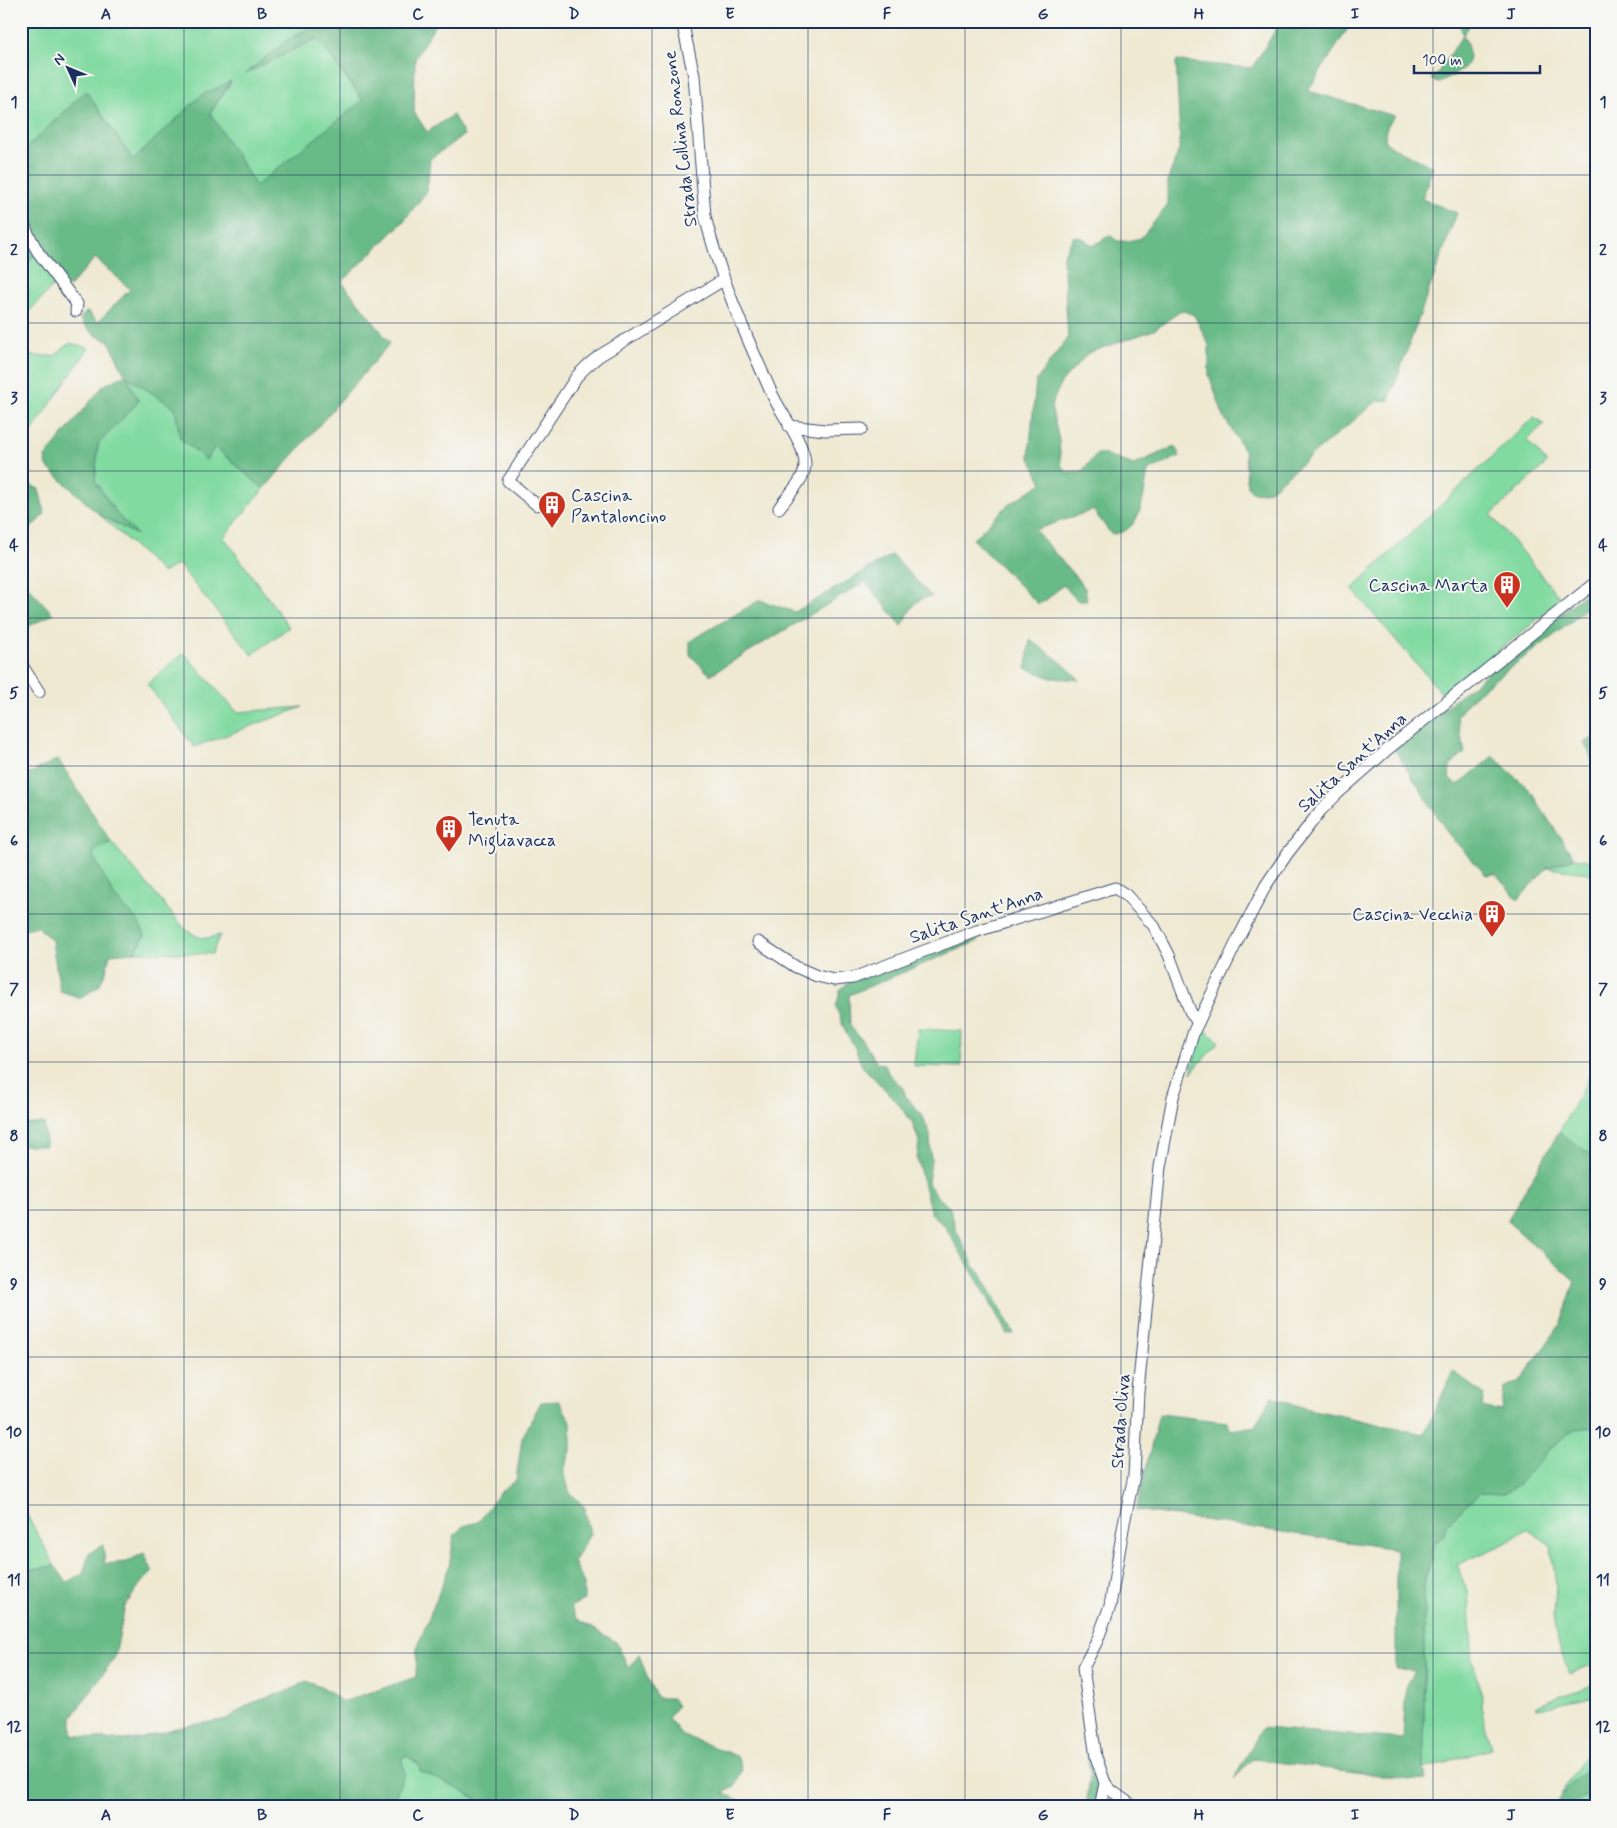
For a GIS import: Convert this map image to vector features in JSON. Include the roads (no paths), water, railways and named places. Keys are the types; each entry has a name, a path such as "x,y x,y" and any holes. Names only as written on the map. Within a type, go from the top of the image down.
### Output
{"street":[{"name":"Strada Collina Ronzone","path":"682,21 694,76 705,216 723,280 773,396 799,444 805,466 802,477 778,508"},
{"path":"21,216 38,252 77,304 76,311"},
{"path":"537,505 508,481 577,376 599,356 723,280"},
{"path":"789,426 825,430 862,429"},
{"name":"Salita Sant'Anna","path":"1196,1027 1266,886 1287,854 1321,810 1388,750 1596,582"},
{"path":"21,664 39,692"},
{"name":"Salita Sant'Anna","path":"758,942 796,967 817,976 839,981 853,978 977,931 1115,888 1121,890 1138,907 1160,936 1196,1027"},
{"name":"Strada Oliva","path":"1105,1783 1096,1757 1083,1668 1104,1626 1110,1606 1122,1532 1134,1476 1138,1392 1160,1167 1173,1097 1196,1027"},
{"path":"1100,1807 1105,1783"},
{"path":"1105,1783 1112,1791 1134,1807"}],"place":[{"name":"Cascina Pantaloncino","path":"552,529"},
{"name":"Cascina Marta","path":"1507,609"},
{"name":"Tenuta Migliavacca","path":"449,853"},
{"name":"Cascina Vecchia","path":"1492,938"}]}
